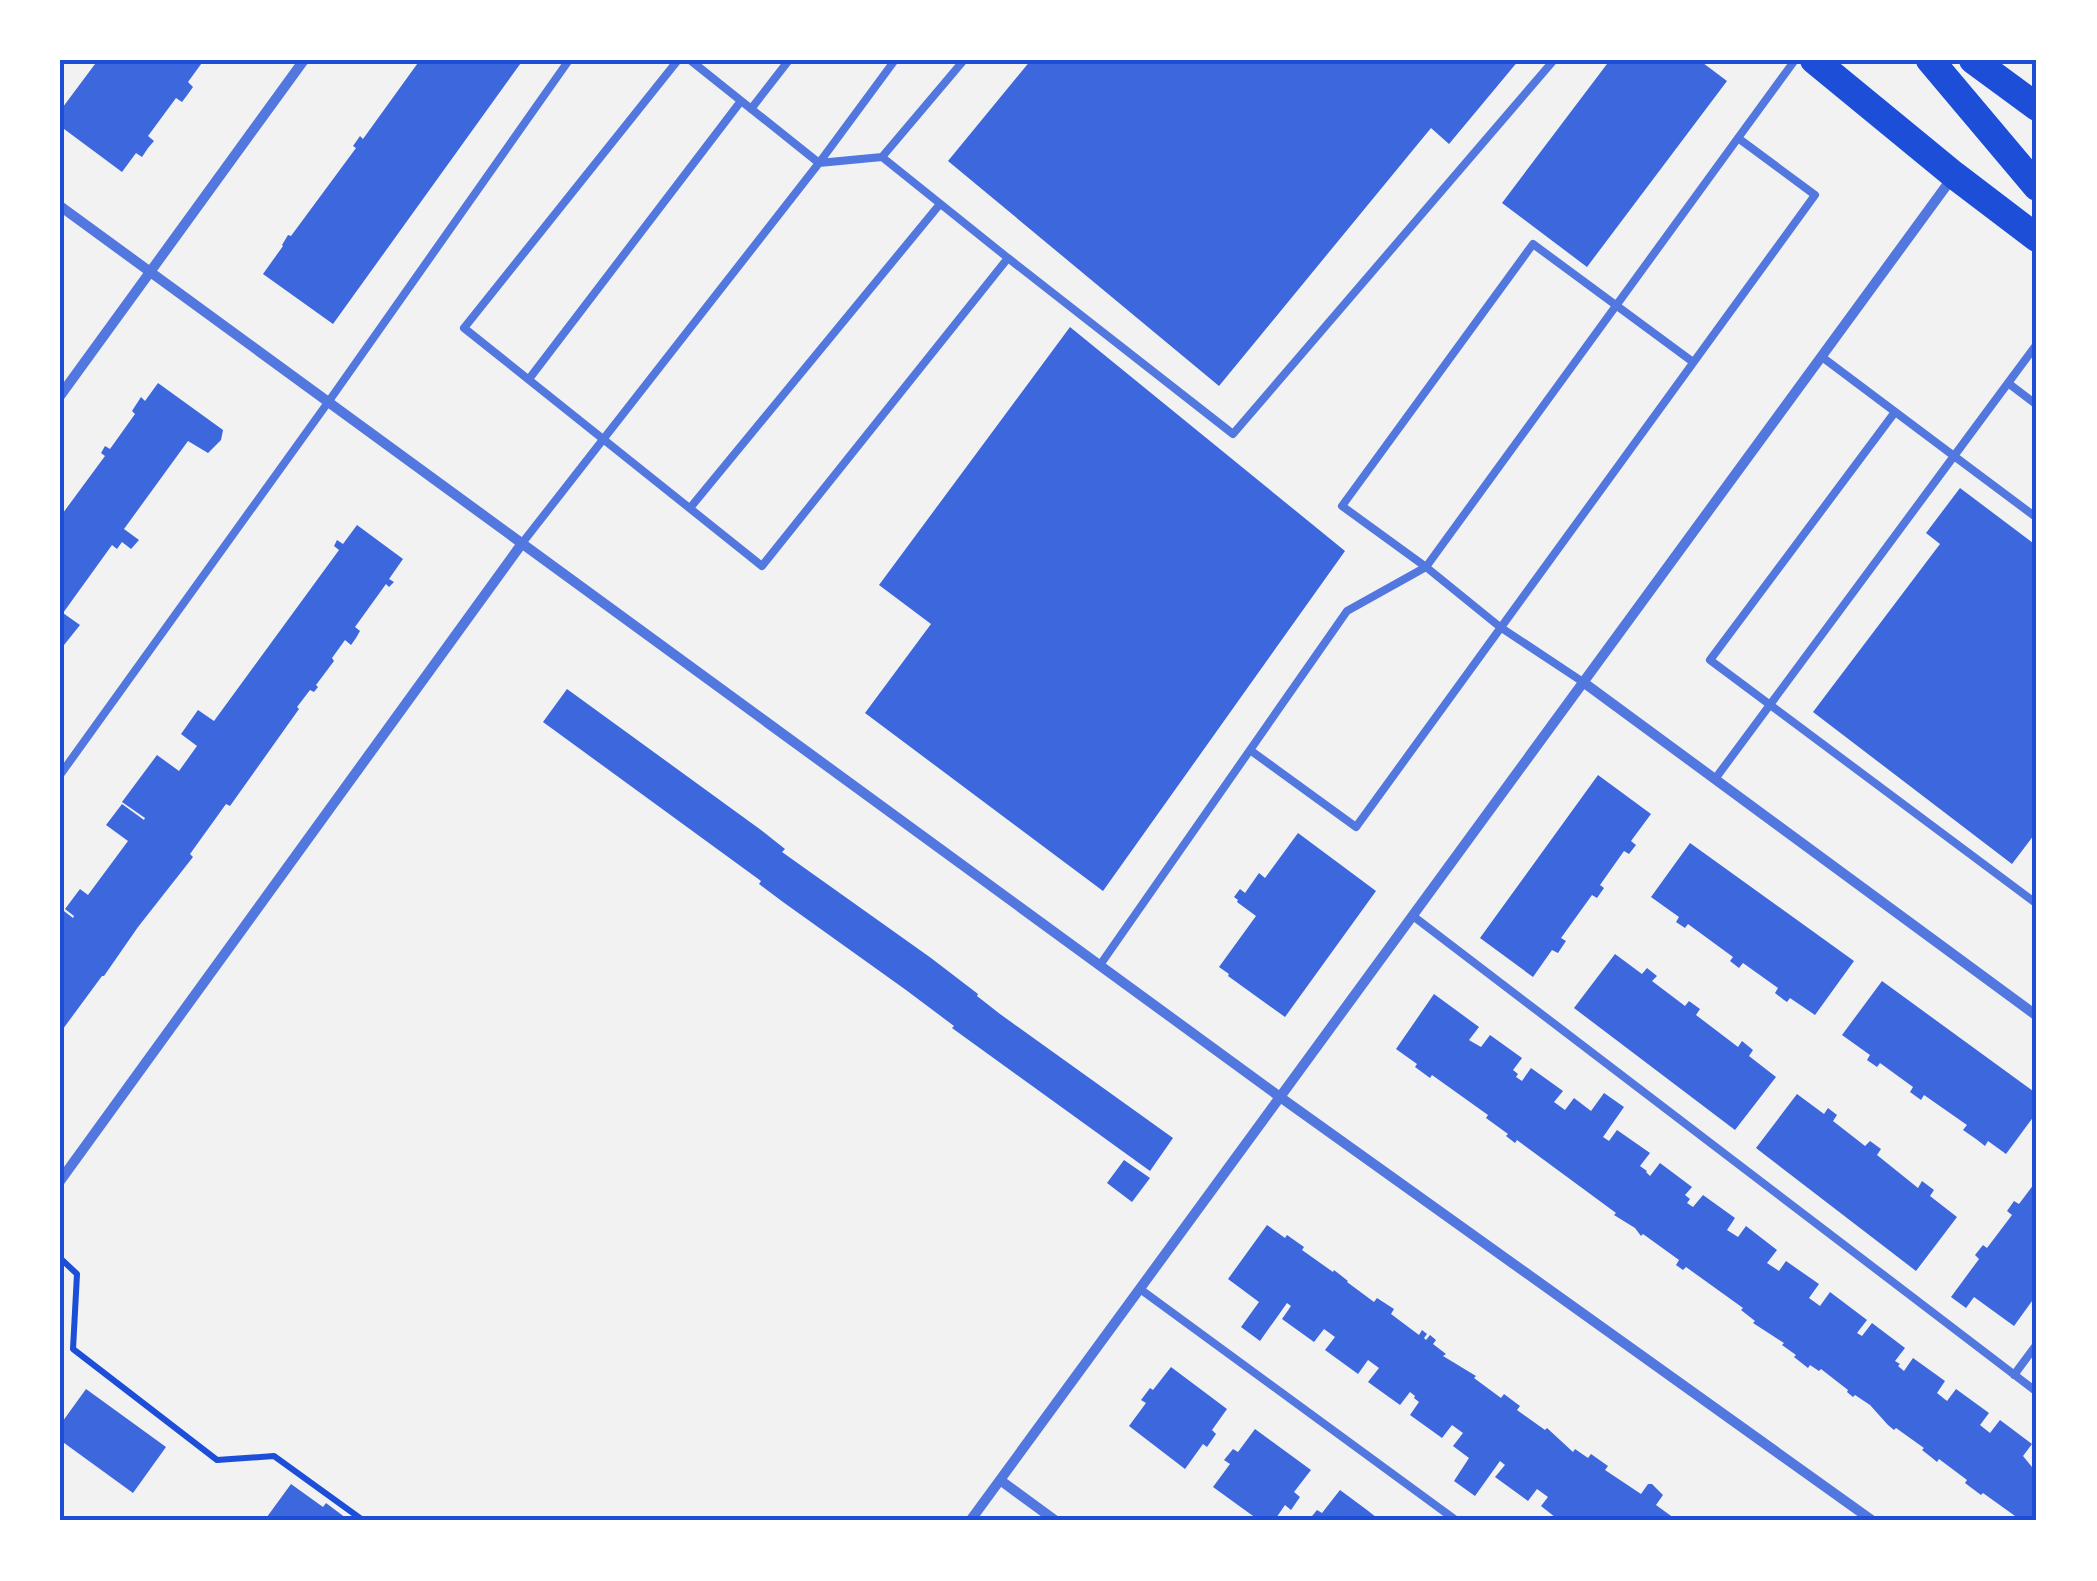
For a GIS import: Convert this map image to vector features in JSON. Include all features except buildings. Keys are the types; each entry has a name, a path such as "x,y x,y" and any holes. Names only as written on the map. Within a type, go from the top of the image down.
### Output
{"highway":[{"path":"1814,60 2037,238"},
{"path":"1930,60 2037,187"},
{"path":"1974,60 2037,107"}],"street":[{"path":"60,396 304,60"},
{"path":"970,1521 1954,175"},
{"path":"60,206 1280,1097 1873,1521"},
{"path":"60,1181 522,542"},
{"path":"1583,682 2037,1016"},
{"path":"1000,1480 1056,1521"}],"lane":[{"path":"60,775 330,401 569,60"},
{"path":"678,60 464,328 762,566 1008,258"},
{"path":"690,60 819,164 882,157 964,60"},
{"path":"752,109 788,60"},
{"path":"522,542 819,164 895,60"},
{"path":"882,157 1233,434 1554,60"},
{"path":"1100,965 1346,610 1426,567 1795,60"},
{"path":"529,379 740,100"},
{"path":"1250,750 1356,827 1814,194 1738,138"},
{"path":"690,508 940,204"},
{"path":"1583,682 1500,627 1342,506 1533,244 1694,362"},
{"path":"1715,779 2037,344"},
{"path":"1822,357 2037,518"},
{"path":"2008,383 2037,404"},
{"path":"1895,412 1710,660 2037,904"},
{"path":"1412,916 2037,1392"},
{"path":"1140,1290 1457,1521"},
{"path":"2014,1374 2037,1344"}],"path":[{"path":"61,1259 77,1274 73,1350"},
{"path":"60,1356 73,1350"},
{"path":"73,1350 218,1460 274,1456 364,1521"}]}
